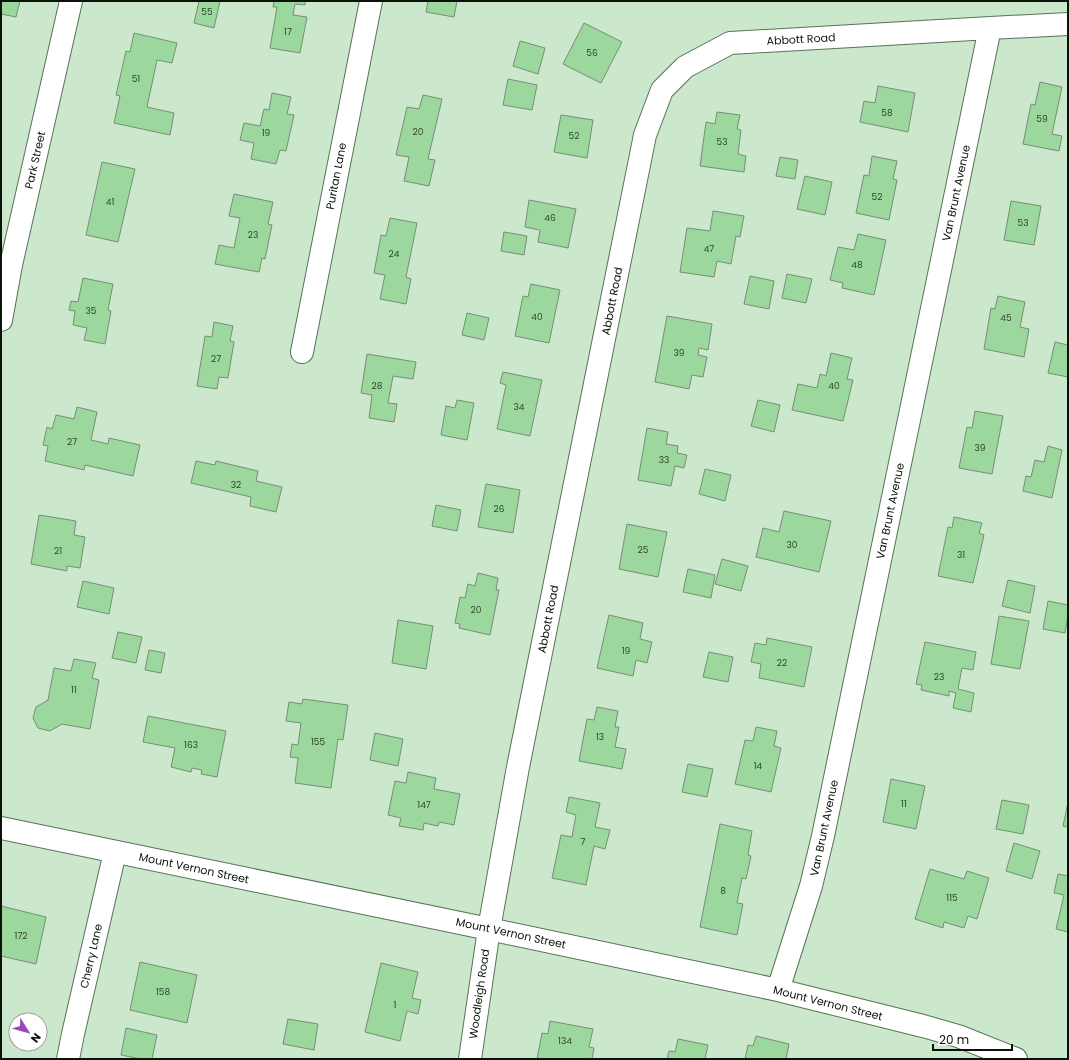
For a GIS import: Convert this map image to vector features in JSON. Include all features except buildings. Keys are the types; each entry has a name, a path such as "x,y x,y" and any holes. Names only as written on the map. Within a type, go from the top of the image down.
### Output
{"street":[{"name":"Park Street","path":"1,320 11,265 71,1"},
{"name":"Puritan Lane","path":"302,352 371,1"},
{"name":"Abbott Road","path":"489,928 518,767 645,135 662,90 685,67 730,43 1068,24"},
{"name":"Van Brunt Avenue","path":"778,990 811,886 823,836 990,28"},
{"name":"Mount Vernon Street","path":"1,828 489,928 778,990 958,1036 1016,1059"},
{"name":"Cherry Lane","path":"68,1059 74,1026 115,852"},
{"name":"Woodleigh Road","path":"470,1059 489,928"}]}
